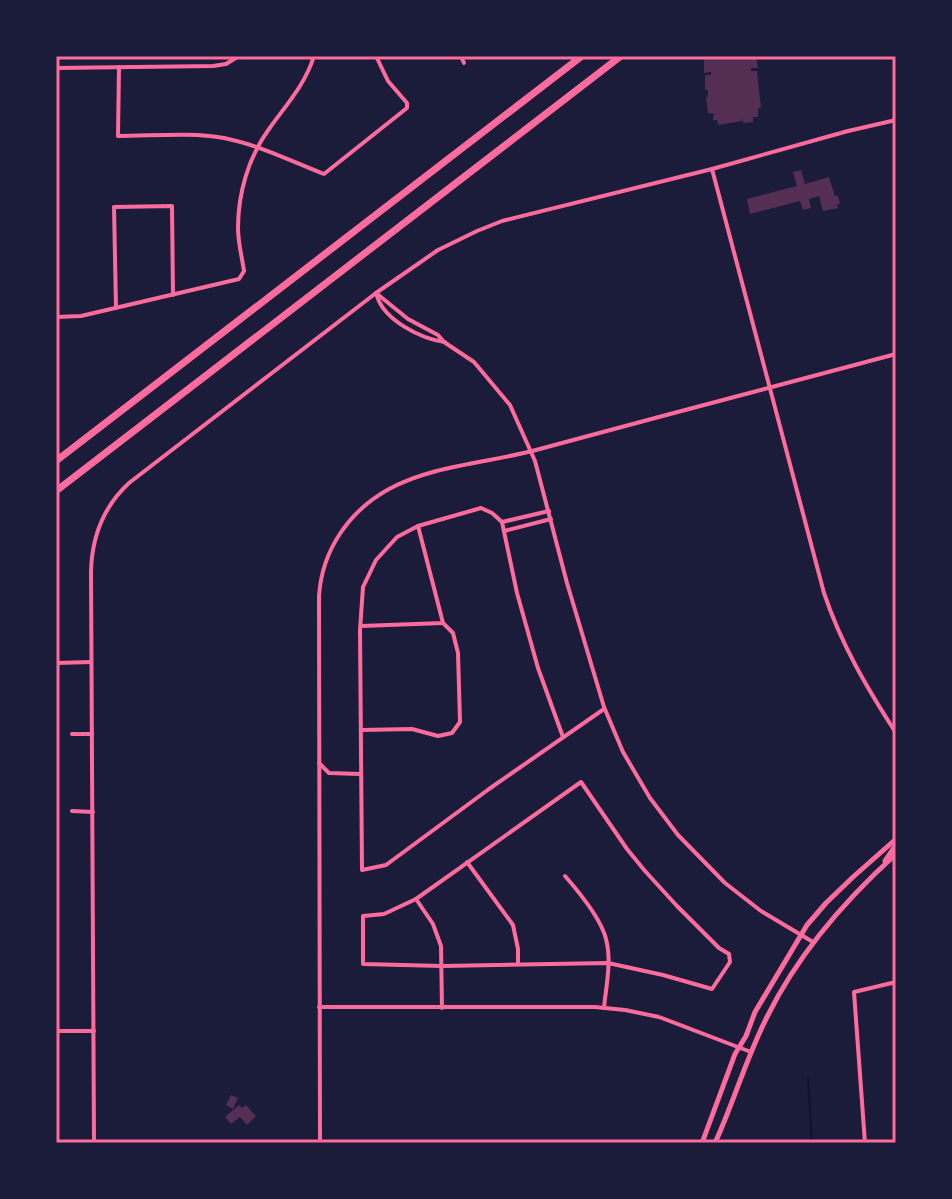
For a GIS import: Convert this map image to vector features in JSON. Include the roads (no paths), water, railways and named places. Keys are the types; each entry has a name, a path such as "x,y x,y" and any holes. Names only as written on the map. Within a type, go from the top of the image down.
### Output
{"highway":[{"path":"56,461 582,56"},
{"path":"56,491 621,56"}],"main road":[{"path":"702,1143 735,1054 755,1012 807,925 871,859 896,839"},
{"path":"880,868 896,845"},
{"path":"715,1143 767,1016 793,971 813,942 896,854"}],"street":[{"path":"56,68 219,66 239,56"},
{"path":"56,317 81,316 239,279 244,271 238,228 245,179 258,147 300,88 314,56"},
{"path":"119,67 118,136 211,136 258,147 324,174 407,108 407,103 388,81 376,56"},
{"path":"461,56 464,63"},
{"path":"94,1143 91,557 99,523 115,496 376,293 438,250 494,224 896,120"},
{"path":"712,169 832,618 855,666 896,733"},
{"path":"116,308 114,207 172,206 173,295"},
{"path":"376,293 408,319 438,335 474,362 502,394 518,419 532,451 604,709 638,779 678,835 708,868 742,897 813,942"},
{"path":"320,1143 319,588 321,573 334,541 365,506 391,488 424,474 532,451 896,354"},
{"path":"563,737 538,668 517,593 502,522 481,508 418,526 397,537 376,560 363,587 362,870 386,865 604,709"},
{"path":"502,522 549,511"},
{"path":"504,531 551,519"},
{"path":"361,730 412,729 438,736 452,733 460,722 458,653 453,633 443,623 418,526"},
{"path":"361,626 443,623"},
{"path":"56,663 91,662"},
{"path":"72,734 92,734"},
{"path":"319,763 329,773 361,774"},
{"path":"581,782 645,871 719,948 729,954 730,962 712,989 646,970 608,963 363,964 363,916 384,914 416,899 581,782"},
{"path":"72,811 93,812"},
{"path":"467,861 513,925 518,964"},
{"path":"565,876 600,924 607,942 604,1008"},
{"path":"416,899 438,932 442,1008"},
{"path":"865,1143 854,992 896,982"},
{"path":"319,1007 625,1010 659,1017 751,1052"},
{"path":"56,1031 94,1031"}],"waterway":[{"path":"808,1078 812,1143"}]}
